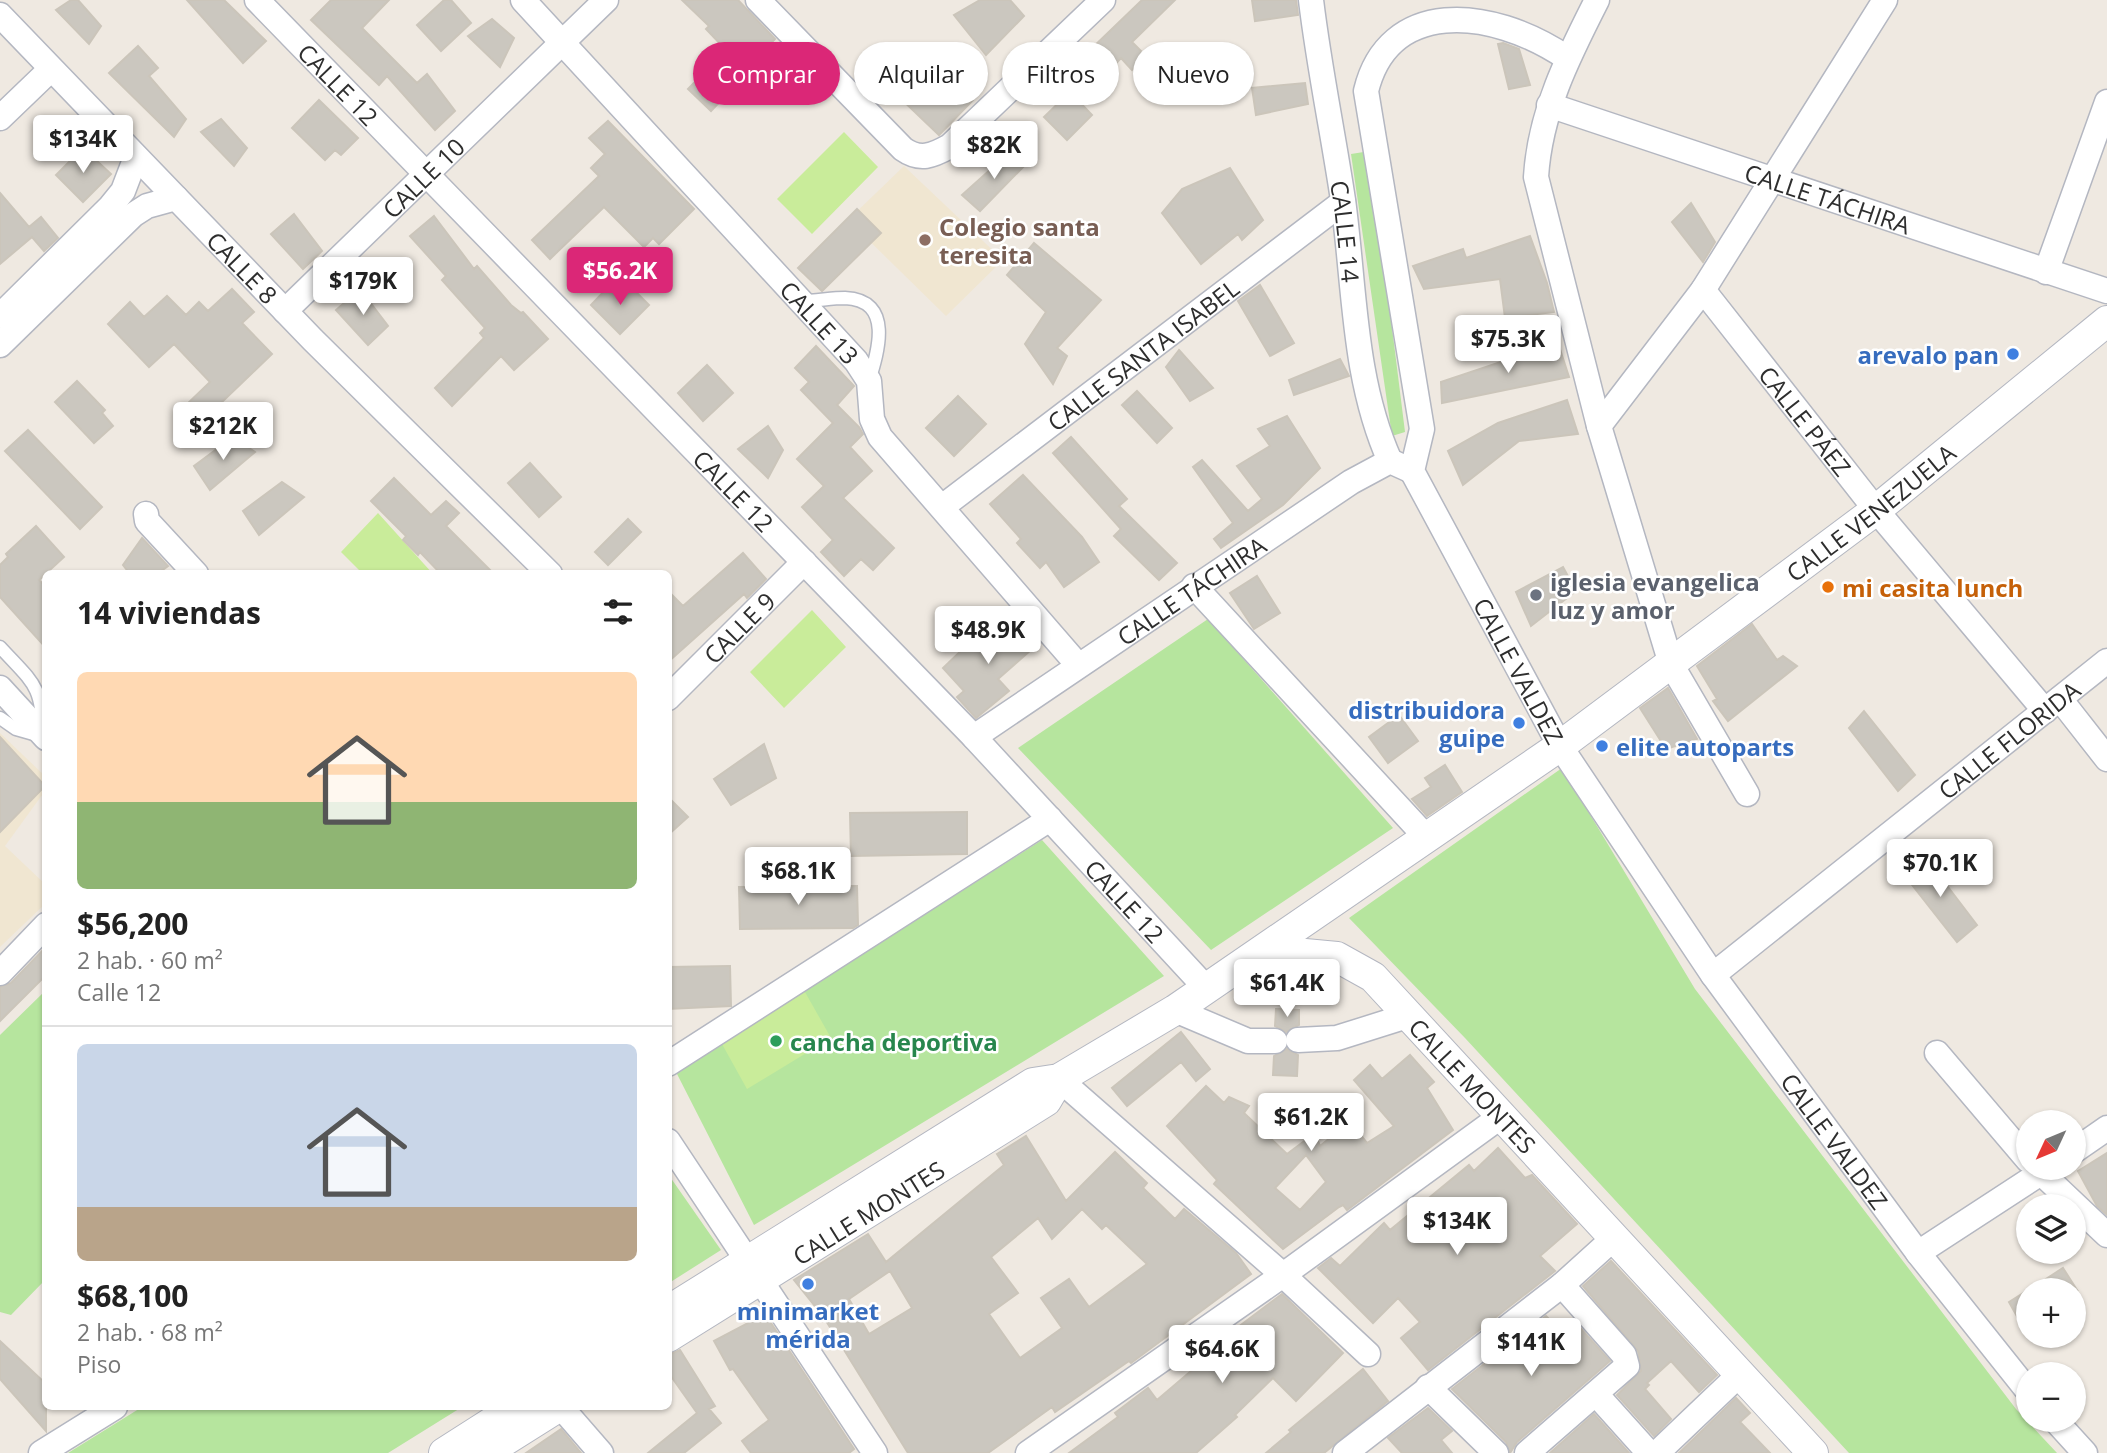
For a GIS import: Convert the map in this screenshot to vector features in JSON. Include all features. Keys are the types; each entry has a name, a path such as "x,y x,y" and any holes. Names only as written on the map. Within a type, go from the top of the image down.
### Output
{"street":[{"name":"CALLE 12","path":"257,0 974,737 1206,988"},
{"name":"CALLE 13","path":"523,0 856,360 869,381 872,419 880,437 1078,664"},
{"path":"563,44 606,0"},
{"path":"758,0 903,149 913,156 931,156 950,146 1102,0"},
{"name":"CALLE 14","path":"1311,0 1343,202 1357,335 1374,425 1401,466"},
{"path":"1597,0 1567,58 1549,104 1538,146 1536,177 1600,426 1671,664 1747,794"},
{"path":"1600,426 1703,290 1885,0"},
{"path":"1401,466 1422,429 1366,91 1372,57 1391,23 1414,6 1454,3 1493,13 1567,58"},
{"name":"CALLE 8","path":"0,15 285,311 546,570"},
{"name":"CALLE 10","path":"285,311 563,44"},
{"path":"0,118 51,69"},
{"path":"2046,272 2107,102"},
{"name":"CALLE TÁCHIRA","path":"1549,104 2107,291"},
{"path":"0,316 110,207 122,191 136,157"},
{"path":"0,345 133,215 147,206 176,198"},
{"name":"CALLE SANTA ISABEL","path":"942,507 1343,202"},
{"name":"CALLE PÁEZ","path":"1703,290 1876,510 2053,705 2107,759"},
{"name":"CALLE VENEZUELA","path":"1256,957 1560,746 1671,664 1876,510 2107,321"},
{"name":"CALLE TÁCHIRA","path":"974,737 1078,664 1351,482 1401,466"},
{"name":"CALLE VALDEZ","path":"1401,466 1560,746 1713,975 1918,1253 2016,1376"},
{"path":"146,514 147,521 192,570"},
{"name":"CALLE 9","path":"672,693 804,562"},
{"path":"1194,586 1427,838"},
{"name":"CALLE FLORIDA","path":"1713,975 2107,661"},
{"path":"0,688 42,734"},
{"path":"672,1061 1050,819"},
{"path":"0,973 42,929"},
{"name":"CALLE MONTES","path":"672,1309 753,1271 1046,1101 1059,1079 1175,1010 1256,957 1305,954 1337,957 1373,976 1813,1453"},
{"path":"1175,1010 1248,1041 1337,1038 1410,1015"},
{"path":"1937,1053 2016,1142"},
{"path":"1059,1079 1283,1275 1368,1354"},
{"path":"1028,1453 1283,1275 1500,1116"},
{"path":"2086,1143 2107,1128"},
{"path":"672,1147 876,1453"},
{"path":"1918,1253 2020,1180"},
{"path":"2051,1180 2107,1235"},
{"path":"1345,1453 1562,1285 1614,1238"},
{"name":"CALLE MONTES","path":"672,1334 753,1271"},
{"path":"1527,1453 1624,1370 1626,1361 1562,1285"},
{"path":"1657,1453 1741,1373"},
{"path":"1428,1387 1496,1453"},
{"path":"1597,1394 1649,1453"},
{"path":"41,1453 110,1410"},
{"path":"444,1453 511,1410"},
{"path":"485,1453 555,1410"},
{"path":"563,1410 601,1453"},
{"path":"2066,1432 2085,1453"}],"lane":[{"path":"801,301 845,298 862,301 874,314 881,330 869,381"},
{"path":"0,647 36,686 42,702"},
{"path":"0,718 16,729 42,736"}],"shaded area":[{"name":"Colegio santa teresita","path":"904,166 1003,260 946,316 848,220"},
{"path":"0,733 42,773 42,795 5,846 42,881 42,907 0,947"}],"green space":[{"path":"844,132 878,167 812,234 777,199"},
{"path":"1370,151 1405,432 1392,436 1351,154"},
{"path":"378,513 429,570 359,570 341,552"},
{"path":"812,610 846,647 784,708 750,672"},
{"path":"1208,619 1393,828 1211,950 1018,748"},
{"path":"1562,768 1695,989 2016,1409 2016,1432 2037,1432 2057,1453 1849,1453 1465,1038 1349,918"},
{"path":"1042,840 1164,976 754,1225 676,1072"},
{"name":"cancha deportiva","path":"805,992 831,1038 747,1089 722,1044"},
{"path":"42,994 42,1283 11,1315 0,1312 0,1035"},
{"path":"672,1180 721,1250 672,1281"},
{"path":"137,1410 457,1410 388,1453 68,1453"}],"building":[{"path":"71,0 78,0 101,26 89,44 56,10"},
{"path":"187,0 224,0 266,41 243,63"},
{"path":"331,0 389,0 362,28 417,83 427,74 455,111 435,130 387,76 379,85 311,20"},
{"path":"444,0 451,0 471,23 441,51 417,25"},
{"path":"682,0 738,0 775,39 772,42 718,42 706,29 709,26"},
{"path":"980,0 1010,0 1024,16 988,53 988,42 976,42 954,15"},
{"path":"1142,0 1175,0 1132,42 1132,70 1121,58 1119,60 1119,42 1098,42"},
{"path":"1252,0 1296,0 1298,15 1255,21"},
{"path":"492,19 514,38 500,67 468,36"},
{"path":"1503,43 1519,49 1530,85 1509,89 1498,44"},
{"path":"138,46 158,68 149,76 186,119 174,137 109,73"},
{"path":"1305,83 1308,104 1256,115 1254,88"},
{"path":"319,100 358,138 341,155 335,150 325,160 292,128"},
{"path":"705,105 717,105 711,111"},
{"path":"908,105 968,105 939,135"},
{"path":"1056,105 1082,105 1092,115 1067,140 1044,117"},
{"path":"221,119 247,148 234,166 201,132"},
{"path":"608,121 694,209 659,244 653,238 644,247 604,207 550,259 532,240 599,176 591,168 605,154 589,138"},
{"path":"83,148 111,174 83,202 56,175"},
{"path":"1012,150 1027,163 980,211 962,195"},
{"path":"1230,168 1263,220 1242,240 1238,234 1201,264 1162,213 1182,189"},
{"path":"0,193 29,227 41,217 58,238 44,251 32,237 0,264"},
{"path":"1691,203 1715,242 1703,262 1672,222"},
{"path":"857,209 881,233 822,291 798,268"},
{"path":"294,214 322,251 303,269 271,234"},
{"path":"434,216 474,269 477,266 511,305 523,312 548,339 514,370 501,356 452,406 435,388 484,338 480,333 485,328 442,280 446,276 410,236"},
{"path":"1530,236 1554,312 1505,318 1500,279 1424,289 1413,266 1463,249 1466,258"},
{"path":"1034,243 1101,300 1057,348 1067,356 1053,384 1025,344 1046,312 1007,275"},
{"path":"613,282 623,292 629,285 649,305 620,334 591,305"},
{"path":"1260,285 1294,343 1270,356 1238,301"},
{"path":"232,289 254,312 242,323 272,354 200,423 184,407 210,382 174,344 149,367 108,324 130,302 144,317 167,296 186,315 199,302 208,311"},
{"path":"360,289 388,326 368,345 336,310"},
{"path":"1558,343 1569,377 1442,403 1441,382"},
{"path":"816,346 854,386 837,405 863,434 850,447 872,471 843,498 894,548 873,570 861,559 844,576 821,552 833,540 802,507 824,486 797,459 833,423 801,390 809,382 795,368"},
{"path":"1179,350 1213,388 1190,401 1166,367"},
{"path":"1340,359 1349,376 1294,395 1289,380"},
{"path":"707,365 733,393 703,421 678,393"},
{"path":"77,381 105,410 102,413 113,426 94,443 55,402"},
{"path":"1137,391 1172,428 1157,443 1122,405"},
{"path":"958,396 986,424 954,456 926,428"},
{"path":"1567,400 1578,434 1519,441 1463,485 1448,451 1498,423"},
{"path":"1287,416 1320,468 1283,505 1221,548 1214,539 1233,523 1193,467 1202,460 1248,511 1262,499 1237,466 1270,446 1258,429"},
{"path":"768,426 783,450 768,478 738,449"},
{"path":"28,430 102,507 80,529 5,451"},
{"path":"233,437 255,452 210,490 194,466"},
{"path":"1071,437 1127,499 1119,506 1177,563 1159,580 1114,536 1121,529 1053,453"},
{"path":"530,463 561,497 539,517 508,483"},
{"path":"1023,475 1082,537 1099,562 1064,587 1046,562 1040,568 1017,543 1021,539 990,504"},
{"path":"394,478 431,515 446,501 459,513 446,526 490,570 437,570 420,552 418,555 403,540 406,536 371,501"},
{"path":"282,482 304,497 259,535 243,511"},
{"path":"628,519 641,532 608,565 595,552"},
{"path":"36,526 64,557 50,570 42,570 39,580 42,583 42,644 0,597 0,565 8,557 6,554"},
{"path":"142,538 168,566 162,570 127,570 123,565"},
{"path":"743,553 766,579 747,598 744,594 672,658 672,595 683,606"},
{"path":"1563,567 1576,591 1531,626 1516,592"},
{"path":"1257,576 1280,613 1254,629 1230,593"},
{"path":"1021,622 1039,643 998,679 1009,691 976,718 957,697 964,691 943,668 990,623 1004,638"},
{"path":"1752,624 1777,660 1783,656 1797,666 1728,721 1713,701 1717,699 1697,666"},
{"path":"1668,688 1697,739 1666,749 1640,708"},
{"path":"1864,711 1915,775 1898,791 1849,728"},
{"path":"1399,715 1418,741 1388,763 1369,737"},
{"path":"0,737 42,783 42,789 0,832"},
{"path":"764,744 776,778 731,805 714,779"},
{"path":"1445,765 1462,792 1427,816 1412,799 1431,787 1425,778"},
{"path":"672,801 688,817 672,831"},
{"path":"967,812 967,854 851,856 850,813"},
{"path":"1926,858 1977,925 1957,942 1902,872"},
{"path":"857,886 858,925 853,928 740,929 739,887"},
{"path":"42,951 42,979 0,1021 0,987 11,983"},
{"path":"730,966 731,1006 672,1009 672,967"},
{"path":"1276,1009 1299,1010 1299,1025 1286,1032 1275,1026"},
{"path":"1181,1032 1210,1069 1196,1081 1181,1062 1127,1106 1112,1088"},
{"path":"1287,1049 1298,1055 1297,1076 1273,1075 1274,1056"},
{"path":"1410,1055 1434,1082 1427,1088 1453,1130 1347,1210 1343,1205 1339,1207 1283,1249 1214,1184 1217,1180 1167,1126 1206,1086 1224,1103 1229,1097 1249,1106 1244,1113 1287,1154 1315,1133 1320,1146 1350,1122 1367,1143 1394,1126 1354,1080 1370,1065 1382,1079","holes":["1306,1155 1326,1182 1300,1210 1275,1188"]},
{"path":"1026,1136 1066,1201 1115,1152 1147,1183 1143,1188 1175,1219 1184,1209 1236,1253 1251,1274 1131,1363 1129,1361 1055,1412 1052,1407 988,1453 908,1453 823,1316 794,1280 868,1234 886,1262 1004,1165 997,1154","holes":["1082,1209 1102,1229 1106,1225 1147,1264 1089,1307 1069,1279 1041,1298 1062,1328 1020,1358 989,1314 1018,1293 991,1257 1038,1218 1052,1239","890,1271 912,1308 869,1334 849,1299"]},
{"path":"1498,1148 1525,1178 1532,1175 1577,1224 1540,1256 1555,1271 1428,1370 1401,1338 1420,1322 1398,1298 1373,1323 1318,1268 1331,1258 1340,1266 1384,1223 1390,1230 1469,1165 1474,1171"},
{"path":"2107,1153 2107,1215 2097,1206 2083,1180 2086,1180 2086,1166"},
{"path":"1611,1261 1717,1375 1699,1392 1671,1361 1647,1383 1649,1385 1645,1389 1671,1419 1654,1436 1617,1395 1641,1371 1638,1351 1583,1286"},
{"path":"2063,1268 2069,1278 2047,1278"},
{"path":"1282,1294 1343,1353 1296,1401 1273,1378 1235,1415 1237,1417 1196,1453 1069,1453 1118,1417 1115,1413 1148,1388 1157,1400 1211,1354 1209,1352 1221,1340"},
{"path":"2016,1298 2016,1315 2009,1302"},
{"path":"765,1314 854,1449 849,1453 751,1453 742,1441 769,1420 733,1369 730,1370 714,1341"},
{"path":"1546,1316 1562,1332 1574,1321 1610,1361 1517,1442 1510,1453 1506,1442 1452,1389"},
{"path":"0,1341 42,1380 42,1410 46,1410 46,1431 0,1379"},
{"path":"680,1350 715,1406 709,1409 721,1423 684,1453 648,1453 697,1413 672,1378 672,1353"},
{"path":"1363,1369 1388,1401 1324,1453 1266,1453 1291,1432 1289,1430"},
{"path":"1736,1398 1750,1413 1740,1422 1770,1453 1679,1453"},
{"path":"1428,1408 1452,1431 1441,1440 1452,1453 1402,1453 1388,1438"},
{"path":"1594,1414 1629,1453 1550,1453"},
{"path":"561,1429 581,1453 526,1453"}],"place":[{"name":"Colegio santa teresita","path":"925,240"},
{"name":"arevalo pan","path":"2013,354"},
{"name":"mi casita lunch","path":"1828,587"},
{"name":"iglesia evangelica luz y amor","path":"1536,595"},
{"name":"distribuidora guipe","path":"1519,723"},
{"name":"elite autoparts","path":"1602,746"},
{"name":"cancha deportiva","path":"776,1041"},
{"name":"minimarket mérida","path":"808,1284"}]}
